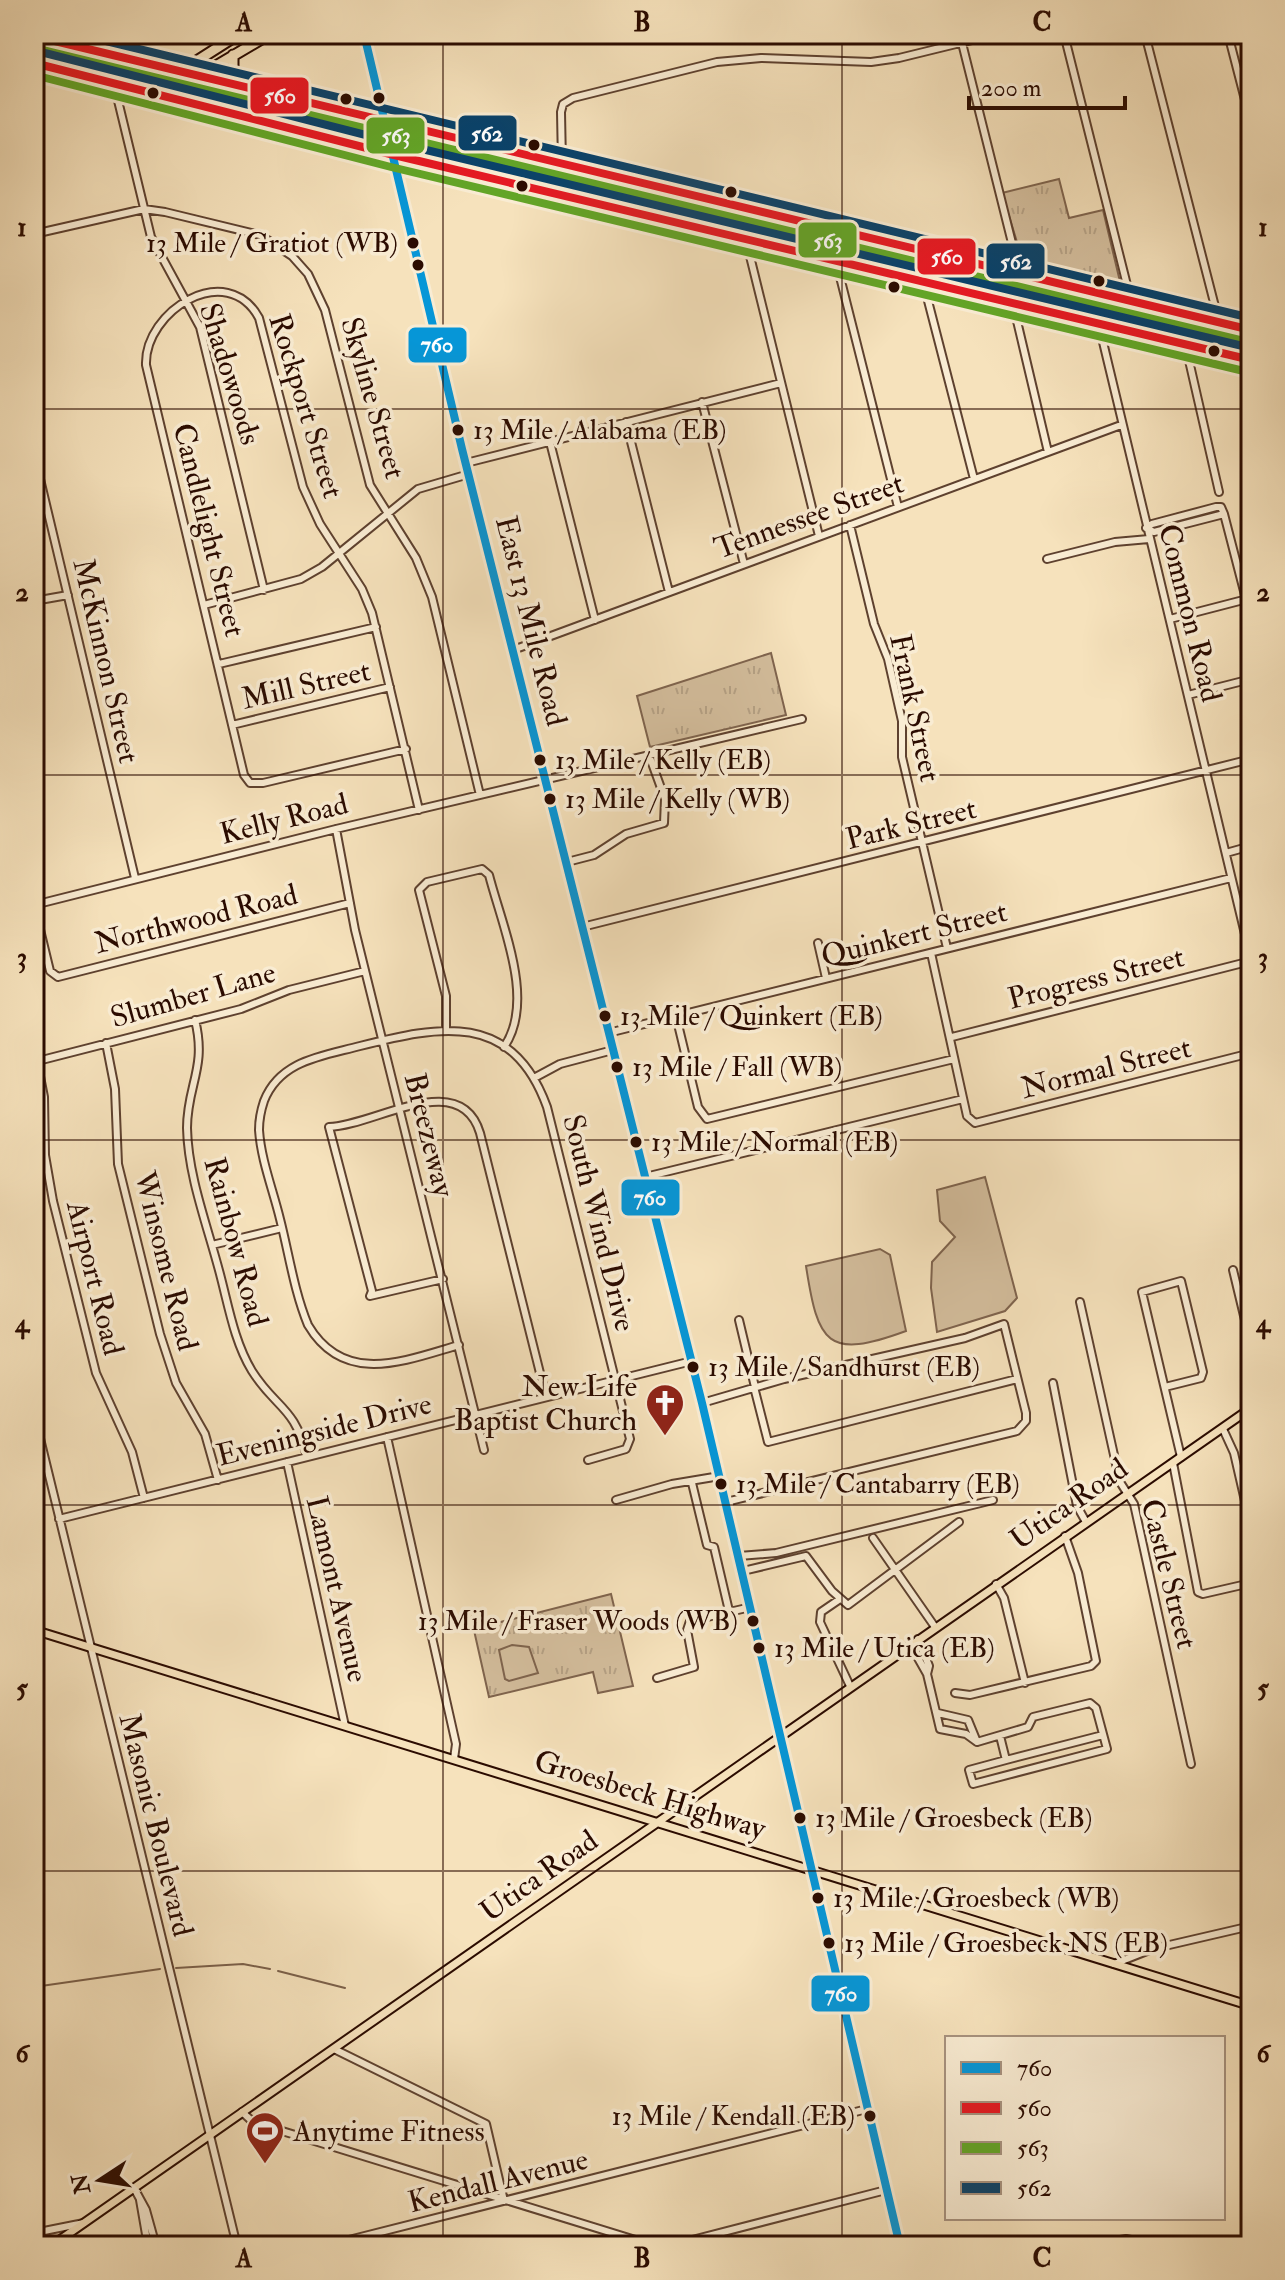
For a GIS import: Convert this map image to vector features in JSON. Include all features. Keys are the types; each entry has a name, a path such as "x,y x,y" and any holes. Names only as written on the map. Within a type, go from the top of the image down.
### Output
{"highway":[{"path":"174,70 192,64 239,34"},
{"path":"146,92 182,86 202,77 270,34"},
{"path":"800,34 870,34"},
{"path":"233,55 233,72 245,88"}],"main road":[{"name":"East 13 Mile Road","path":"364,34 466,463 720,1476 900,2246"},
{"path":"34,36 1251,330"},
{"path":"34,63 394,155 1251,360"},
{"path":"261,121 274,107 273,94"},
{"path":"306,132 304,115 315,104"},
{"path":"485,176 497,162 496,146"},
{"path":"560,194 559,176 572,166"},
{"path":"698,228 712,217 714,201"},
{"path":"780,248 781,232 794,220"},
{"path":"898,276 914,265 914,250"},
{"path":"968,293 967,277 980,266"},
{"path":"1219,352 1232,340 1231,325"},
{"name":"Utica Road","path":"51,2246 782,1737 996,1584 1250,1410"},
{"name":"Groesbeck Highway","path":"34,1630 1251,2006"}],"street":[{"path":"562,164 561,112 563,104 573,98 732,60 871,62 997,34"},
{"path":"1064,34 1131,301"},
{"path":"1145,34 1219,322"},
{"path":"1228,34 1251,123"},
{"path":"962,43 1013,247 1011,273"},
{"name":"Shadowoods","path":"114,84 155,247 186,301 205,347 264,590"},
{"path":"34,234 144,209"},
{"name":"Skyline Street","path":"144,209 260,235 292,256 308,274 325,310 363,468 416,558 432,597 480,795"},
{"path":"746,240 819,536"},
{"path":"836,261 898,507"},
{"path":"927,283 926,293 974,479"},
{"name":"Rockport Street","path":"186,301 206,293 225,292 242,298 256,311 303,487 362,589 376,627 419,810"},
{"name":"Common Road","path":"1091,292 1231,878 1248,929 1251,960"},
{"name":"Candlelight Street","path":"186,301 157,325 147,348 146,365 243,770 250,783 270,781 406,749"},
{"path":"1013,304 1048,452"},
{"path":"1185,343 1219,492"},
{"path":"466,463 781,383"},
{"path":"702,402 744,564"},
{"path":"626,422 669,592"},
{"name":"Tennessee Street","path":"513,650 1121,425"},
{"path":"550,442 595,620"},
{"name":"McKinnon Street","path":"34,454 135,878"},
{"path":"204,605 301,579 339,553 418,489 469,474"},
{"path":"1146,528 1154,532 1224,514 1248,598 1170,619"},
{"name":"Frank Street","path":"850,525 874,624 888,659 902,721 902,757 947,948"},
{"path":"1047,559 1115,542 1149,539"},
{"path":"34,601 68,595"},
{"path":"219,664 376,627"},
{"path":"1188,695 1251,679"},
{"name":"Mill Street","path":"232,725 390,687"},
{"name":"Kelly Road","path":"34,905 336,829 802,719"},
{"path":"567,862 594,855 626,834 664,823 665,799 649,755"},
{"name":"Park Street","path":"582,927 1251,759"},
{"name":"Breezeway","path":"336,829 365,971 484,1450"},
{"path":"1226,853 1251,846"},
{"path":"446,1028 446,996 421,886 477,869 485,870 519,994 516,1027 504,1047"},
{"name":"Quinkert Street","path":"608,1033 1231,878"},
{"name":"Northwood Road","path":"34,905 54,976 350,903"},
{"path":"818,943 826,978"},
{"path":"645,1177 963,1099 952,1037 931,953"},
{"name":"Progress Street","path":"952,1037 1251,960"},
{"name":"Slumber Lane","path":"36,1061 256,1004 289,990 365,971"},
{"path":"676,1016 698,1107 707,1119 954,1059"},
{"name":"Rainbow Road","path":"195,1020 201,1057 190,1101 188,1142 212,1245 245,1359 263,1386 296,1422 307,1457"},
{"path":"459,1345 382,1364 344,1360 322,1345 308,1325 282,1228 259,1126 265,1099 282,1074 308,1060 383,1040 446,1028 476,1034 504,1047 534,1078 560,1064 613,1050"},
{"name":"Winsome Road","path":"106,1043 115,1089 118,1164 157,1322 171,1371 205,1434 218,1480"},
{"name":"Normal Street","path":"963,1099 972,1122 1251,1053"},
{"name":"Airport Road","path":"36,1061 44,1097 46,1166 60,1229 96,1373 132,1452 144,1498"},
{"name":"South Wind Drive","path":"534,1078 547,1107 616,1380 629,1445 623,1451 588,1460"},
{"path":"443,1279 370,1296 372,1291 329,1127 444,1101 463,1106 474,1117 546,1397"},
{"path":"212,1245 282,1228"},
{"path":"1233,1270 1251,1345"},
{"path":"1165,1387 1201,1378 1203,1372 1181,1281 1142,1292 1181,1457"},
{"name":"Castle Street","path":"1080,1302 1120,1482 1134,1504 1191,1764"},
{"path":"739,1320 768,1442 1017,1379"},
{"path":"702,1403 754,1387 965,1338 1004,1324 1026,1417 1017,1431 726,1502"},
{"name":"Eveningside Drive","path":"59,1519 692,1361"},
{"path":"1053,1383 1077,1506 1086,1522"},
{"name":"Masonic Boulevard","path":"34,1414 237,2246"},
{"path":"1223,1429 1234,1453 1251,1527"},
{"path":"387,1437 456,1744 454,1759"},
{"name":"Lamont Avenue","path":"287,1462 345,1726"},
{"path":"1173,1463 1198,1592 1203,1594 1251,1583"},
{"path":"616,1500 672,1484 720,1476"},
{"path":"692,1483 707,1545 714,1547 729,1611"},
{"path":"739,1556 776,1553 993,1500"},
{"path":"743,1571 806,1556 848,1605 959,1522"},
{"path":"955,1693 970,1695 1025,1683 1091,1666 1096,1661 1078,1573 1065,1536"},
{"path":"873,1538 935,1627"},
{"path":"996,1584 1004,1598 1025,1683"},
{"path":"840,1599 821,1612 820,1622 850,1686"},
{"path":"657,1678 694,1667 687,1630 690,1621 751,1607"},
{"path":"918,1639 929,1666 927,1674"},
{"path":"910,1644 927,1674 940,1729 966,1734 977,1742"},
{"path":"977,1742 1028,1727 1033,1717 1090,1703 1096,1708 1107,1749 973,1784 969,1770 1103,1735"},
{"path":"938,1713 968,1720 977,1742"},
{"path":"1000,1736 1006,1760"},
{"path":"1114,1964 1152,1949 1251,1926"},
{"path":"334,2049 486,2124 504,2201"},
{"name":"Kendall Avenue","path":"325,2246 867,2109"},
{"path":"242,2112 253,2122 655,2246"},
{"path":"134,2188 146,2210 156,2246"},
{"path":"669,2246 886,2190"},
{"path":"140,2200 148,2246"},
{"path":"43,2246 34,2235 84,2223"},
{"path":"1086,2246 1126,2239 1161,2246"}],"green space":[{"path":"1059,179 1069,218 1103,210 1122,290 1016,265 1020,252 1002,193"},
{"path":"771,653 786,715 650,747 637,696"},
{"path":"985,1177 1017,1298 1005,1311 937,1332 931,1288 932,1262 955,1237 940,1221 937,1190"},
{"path":"880,1249 890,1255 906,1331 859,1344 843,1344 831,1339 816,1313 806,1266"},
{"path":"611,1594 633,1686 598,1693 593,1672 489,1697 471,1617 482,1614 485,1626"},
{"path":"512,1645 529,1647 538,1673 509,1681 505,1679 499,1650"}],"waterway":[{"path":"176,1968 243,1964 270,1969"},
{"path":"34,1987 160,1969"},
{"path":"278,1971 345,1988"}],"transit line":[{"name":"562","path":"77,34 1251,318"},
{"name":"760","path":"364,34 462,449 702,1403 900,2246"},
{"name":"560","path":"34,36 1251,330"},
{"name":"563","path":"34,48 1248,342"},
{"name":"562","path":"37,51 397,143 1251,348"},
{"name":"560","path":"34,63 394,155 1251,360"},
{"name":"563","path":"34,75 391,167 1248,372"}],"place":[{"name":"13 Mile / Gratiot (WB)","path":"413,243"},
{"name":"13 Mile / Alabama (EB)","path":"458,430"},
{"name":"13 Mile / Kelly (EB)","path":"540,760"},
{"name":"13 Mile / Kelly (WB)","path":"550,799"},
{"name":"13 Mile / Quinkert (EB)","path":"605,1016"},
{"name":"13 Mile / Fall (WB)","path":"617,1067"},
{"name":"13 Mile / Normal (EB)","path":"636,1142"},
{"name":"13 Mile / Sandhurst (EB)","path":"693,1367"},
{"name":"New Life Baptist Church","path":"665,1437"},
{"name":"13 Mile / Cantabarry (EB)","path":"721,1484"},
{"name":"13 Mile / Fraser Woods (WB)","path":"753,1621"},
{"name":"13 Mile / Utica (EB)","path":"759,1648"},
{"name":"13 Mile / Groesbeck (EB)","path":"800,1818"},
{"name":"13 Mile / Groesbeck (WB)","path":"818,1898"},
{"name":"13 Mile / Groesbeck NS (EB)","path":"829,1943"},
{"name":"13 Mile / Kendall (EB)","path":"870,2116"},
{"name":"Anytime Fitness","path":"265,2165"}]}
